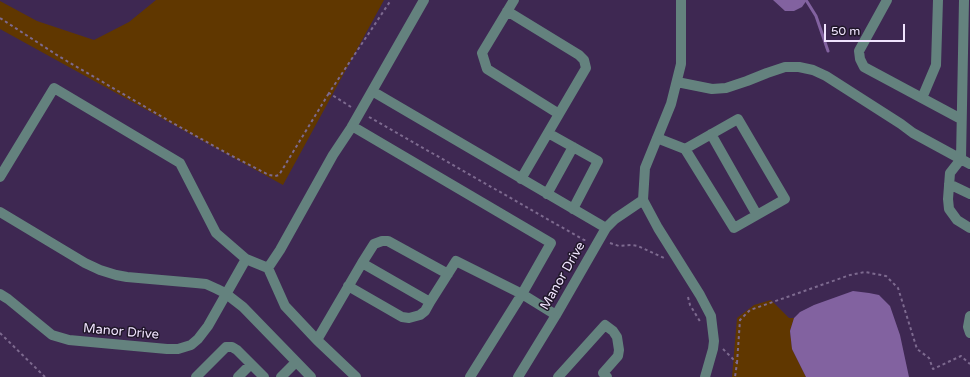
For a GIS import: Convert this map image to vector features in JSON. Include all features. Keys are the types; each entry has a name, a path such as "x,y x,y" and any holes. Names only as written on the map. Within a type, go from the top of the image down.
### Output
{"street":[{"path":"268,268 424,0"},
{"path":"514,0 482,53 487,69 559,114"},
{"path":"681,0 681,64 671,104 646,168 643,200 658,228 708,309 714,341 713,350 705,377"},
{"path":"887,0 860,50 860,59 864,67 962,119"},
{"path":"922,98 936,65 938,0"},
{"path":"964,0 962,119 965,162"},
{"path":"507,11 579,55 584,60 586,68 522,179"},
{"path":"677,82 712,89 726,88 785,67 813,70 826,76 913,133 965,162"},
{"path":"0,176 54,88 180,163 216,233 246,259 268,268 285,306 317,340 356,377"},
{"path":"372,91 606,228"},
{"path":"657,138 685,149 734,228 785,199 738,119 685,149"},
{"path":"352,126 551,243 522,294 470,377"},
{"path":"548,132 598,161 573,209"},
{"path":"711,134 757,215"},
{"path":"547,194 573,147"},
{"path":"965,162 950,173 948,199 949,209 957,220 970,228"},
{"path":"949,184 970,194"},
{"name":"Manor Drive","path":"518,377 606,228 615,218 643,200"},
{"path":"0,212 84,263 100,270 127,277 206,284 225,293 243,307 312,377"},
{"path":"317,340 374,244 382,241 388,241 448,274"},
{"name":"Manor Drive","path":"0,294 52,335 69,340 178,349 191,345 198,339 219,308 225,293 246,259"},
{"path":"348,286 402,317 409,318 420,315 425,311 456,260 522,294 556,315"},
{"path":"362,263 430,302"},
{"path":"970,316 968,326 970,333"},
{"path":"558,377 605,325 613,331 617,337 619,350 618,356 603,376"},
{"path":"196,377 226,347 232,347 237,350 264,377"},
{"path":"281,377 296,362"},
{"path":"238,377 251,364"}],"path":[{"path":"0,18 60,57 171,122 230,155 269,175 275,176 279,175 329,93 391,0"},
{"path":"329,93 584,240 600,240 619,246 638,246 667,260"},
{"path":"735,377 740,320 750,310 850,275 865,272 886,276 898,288 917,349 929,358 933,369 961,356 970,364"},
{"path":"688,295 690,305 703,328"},
{"path":"0,333 45,377"},
{"path":"714,341 737,363"}],"shaded area":[{"path":"156,0 384,0 283,185 0,29 0,1 37,21 94,40 129,22"},
{"path":"773,0 807,0 802,7 794,11 785,11"},
{"path":"853,291 879,295 890,306 900,335 909,377 806,377 792,349 790,331 794,318 800,312 814,305"},
{"path":"771,300 789,318 794,318 790,331 792,349 806,377 732,377 737,318 754,305"}],"waterway":[{"path":"806,0 816,16 828,51"}]}
